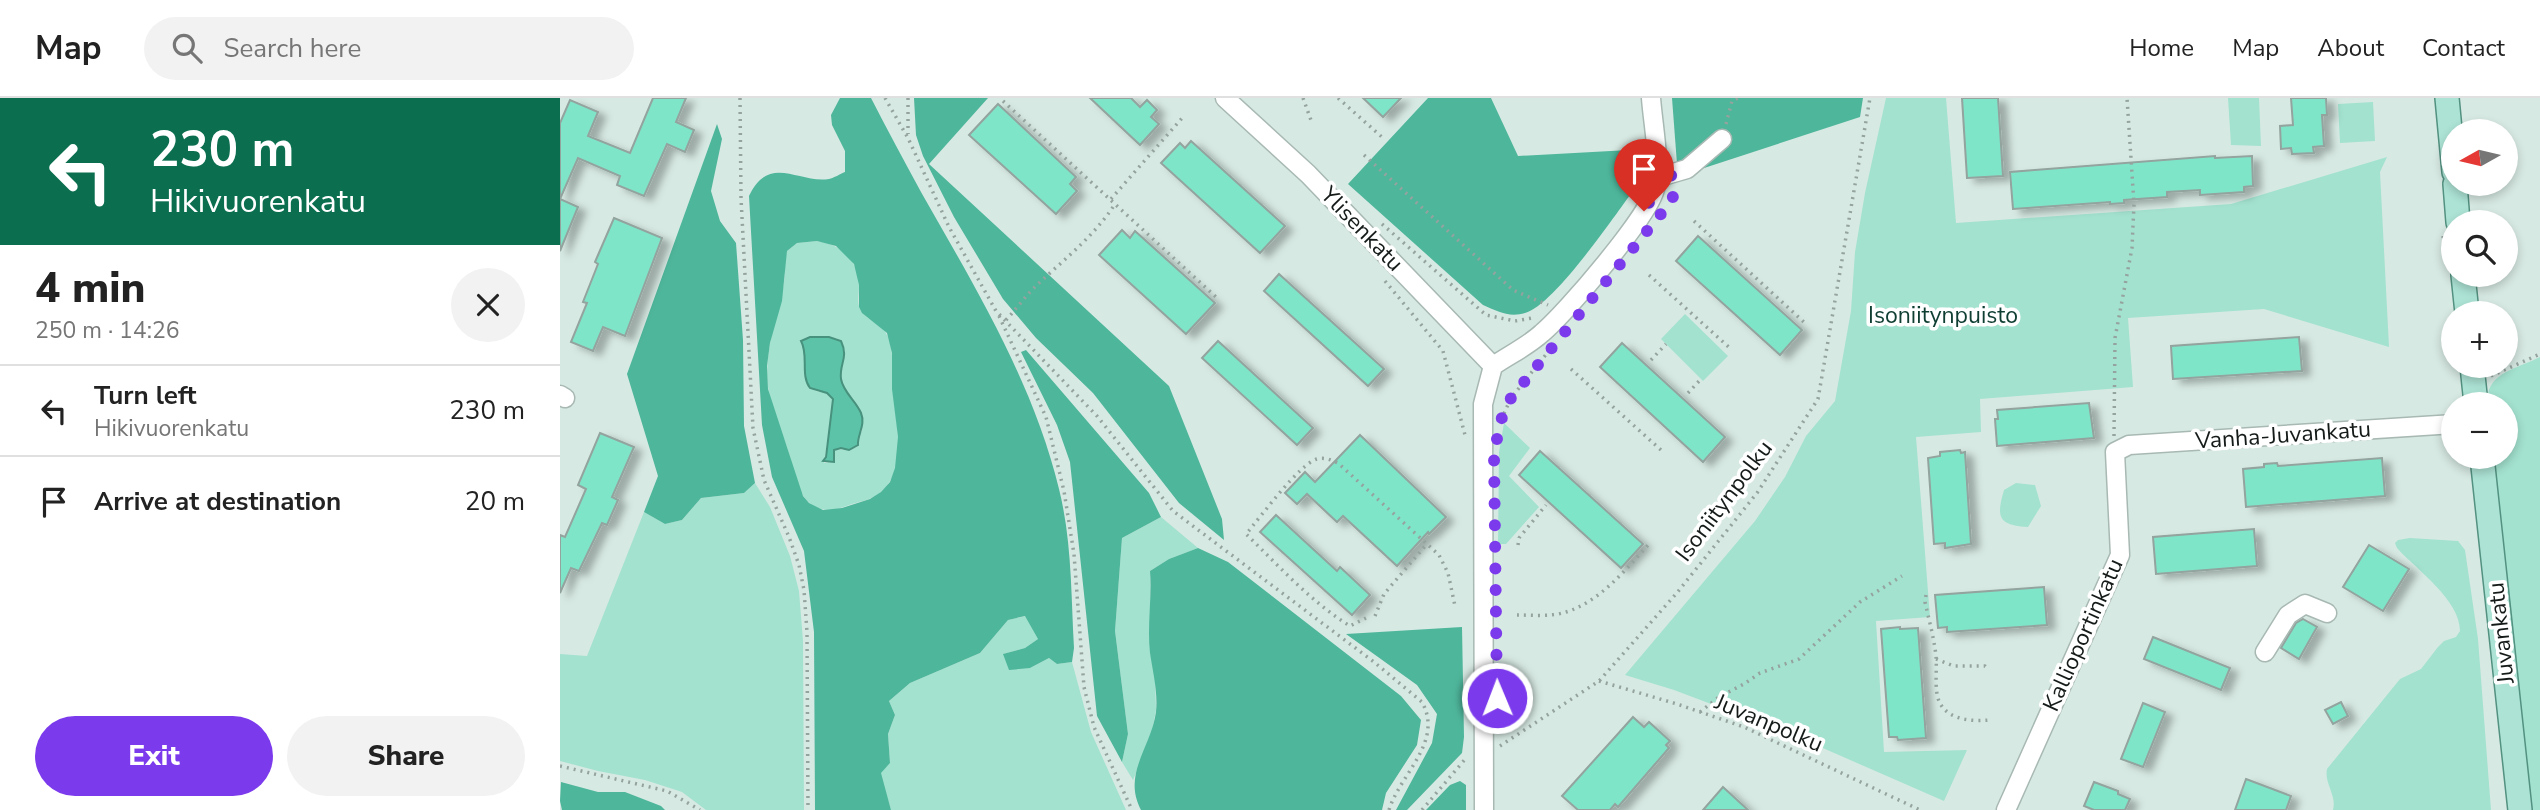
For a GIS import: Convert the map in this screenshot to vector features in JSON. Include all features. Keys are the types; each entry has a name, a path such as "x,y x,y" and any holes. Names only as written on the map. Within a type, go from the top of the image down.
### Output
{"main road":[{"path":"2447,98 2449,119"},
{"name":"Juvankatu","path":"2483,469 2520,810"}],"street":[{"name":"Ylisenkatu","path":"1226,98 1308,174 1493,366"},
{"path":"1484,810 1483,404 1493,366 1539,336 1555,321 1635,225 1653,196 1656,178 1651,98"},
{"path":"1656,178 1687,169 1723,139"},
{"name":"Vanha-Juvankatu","path":"2115,452 2129,445 2441,425"},
{"name":"Kallioportinkatu","path":"2006,810 2120,555 2115,452"},
{"path":"2265,652 2287,615 2305,604 2327,613"}],"path":[{"path":"740,98 741,198 753,428 764,480 789,537 804,590 807,632 808,810"},
{"path":"885,98 908,138 949,227 996,310 1046,417 1064,491 1074,554 1084,687 1094,727 1132,810"},
{"path":"908,98 908,138"},
{"path":"1303,98 1312,122"},
{"path":"1338,98 1383,138"},
{"path":"1723,139 1732,101 1738,98"},
{"name":"Isoniitynpolku","path":"1497,734 1497,748 1599,681 1676,594 1757,493 1818,399 1853,184 1870,98"},
{"path":"2115,452 2115,338 2132,248 2134,204 2127,98"},
{"path":"1003,101 1216,297"},
{"path":"1111,199 1183,117"},
{"path":"1364,155 1513,290 1550,306 1532,318 1515,321 1499,320 1486,315 1374,217"},
{"path":"1006,320 1105,220 1115,204"},
{"path":"1694,221 1806,324"},
{"path":"1649,275 1732,350"},
{"path":"1385,281 1443,351 1466,442"},
{"path":"996,310 1097,416 1173,511 1374,662 1422,702 1427,711 1429,725 1426,743 1393,797 1389,810"},
{"path":"1651,360 1666,344"},
{"path":"1500,422 1511,398 1554,345"},
{"path":"2518,365 2540,354"},
{"path":"1571,369 1661,450"},
{"path":"1688,393 1701,379"},
{"path":"1366,618 1350,626 1340,620 1303,589 1246,534 1289,482 1310,462 1320,458 1338,463 1439,555 1448,573 1455,606"},
{"path":"1518,545 1519,538 1546,505"},
{"path":"1517,615 1566,612 1586,603 1611,584 1650,543"},
{"path":"1375,617 1384,594 1427,544"},
{"path":"1700,712 1719,697 1760,673 1799,659 1860,602 1902,576"},
{"path":"1926,595 1936,659 1937,697 1944,709 1959,719 1973,722 1989,720"},
{"path":"1936,659 1954,666 1985,666 1988,669"},
{"name":"Juvanpolku","path":"1599,681 1744,727 1920,810"},
{"path":"1422,810 1470,754 1470,765"},
{"path":"560,766 667,790 700,810"}],"green space":[{"name":"Isoniitynpuisto","path":"1886,98 1946,98 1956,223 2231,204 2387,157 2380,172 2389,347 2264,309 2128,318 2133,387 1980,399 1981,432 1916,437 1930,617 1876,621 1884,752 1967,750 1944,801 1793,735 1674,690 1625,675 1755,521 1785,477 1806,436 1835,401 1851,311 1855,252"},
{"path":"2228,98 2259,98 2261,146 2231,145"},
{"path":"2373,102 2375,141 2340,143 2338,104"},
{"path":"797,243 826,243 847,255 858,277 860,309 886,333 891,350 898,443 895,470 890,482 878,494 868,500 834,509 816,507 801,492 768,387 769,349 784,283 787,251","holes":["829,337 838,339 845,355 841,381 859,409 862,431 857,447 834,450 830,462 824,463 834,399 827,393 816,391 805,379 806,349 801,340"]},
{"path":"1685,314 1728,356 1703,381 1661,339"},
{"path":"2540,357 2540,810 2532,810 2495,469 2518,469 2518,392 2489,392 2498,378 2518,378 2518,367"},
{"path":"1504,423 1530,448 1509,476 1539,507 1506,544 1498,544 1499,452"},
{"path":"755,483 770,507 790,556 799,591 803,641 804,810 706,810 682,792 645,780 560,761 560,654 587,656 644,512 665,524 682,520 701,498 744,493"},
{"path":"2016,483 2035,485 2041,506 2028,527 2005,522 2000,513 2004,490"},
{"path":"1161,517 1198,548 1169,559 1150,571 1150,652 1155,673 1156,710 1151,737 1133,780 1122,762 1128,734 1115,631 1122,538"},
{"path":"2410,538 2458,541 2465,550 2478,639 2491,810 2333,810 2327,769 2400,679 2421,669 2444,641 2456,637 2460,631 2458,619 2446,597 2397,548 2395,543 2398,540"},
{"path":"1026,616 1038,639 1025,648 1004,654 1030,668 1049,658 1057,664 1072,662 1091,732 1126,810 891,810 880,773 890,763 888,734 895,715 889,701 910,683 980,653 1008,620"}],"shaded area":[{"path":"840,98 871,98 982,300 1018,373 1048,449 1059,489 1069,548 1074,648 1072,662 1057,664 1049,658 1030,668 1009,670 1003,654 1025,648 1038,639 1025,616 1008,620 980,653 910,683 889,701 895,715 888,734 890,763 881,773 891,810 815,810 814,632 804,551 772,477 762,425 749,196 757,183 775,173 818,179 831,178 845,172 845,151 832,125 831,115","holes":["817,241 836,246 854,264 862,313 887,333 892,353 892,389 898,437 895,468 890,482 881,492 870,499 842,508 823,510 809,503 803,496 768,389 767,366 770,343 782,301 787,251 797,243"]},
{"path":"914,98 988,98 929,164 1169,386 1222,519 1224,540 1179,503 1093,393 1036,338 1003,299 954,217 923,156 916,135"},
{"path":"1428,98 1491,98 1518,156 1629,150 1637,171 1633,191 1551,295 1525,313 1508,314 1483,305 1348,184"},
{"path":"1672,98 1863,98 1860,117 1698,170 1677,164"},
{"path":"717,124 722,139 711,191 720,221 736,243 743,340 744,426 755,483 744,493 701,498 682,520 665,524 644,512 658,476 627,374"},
{"path":"810,337 829,337 841,341 844,352 842,384 862,417 858,445 849,450 834,450 834,462 823,461 826,457 833,399 827,393 810,388 807,383 801,341"},
{"path":"1026,350 1149,493 1161,517 1122,538 1115,631 1128,734 1122,762 1097,716 1070,462 1057,425 1021,352"},
{"path":"1198,548 1228,562 1401,696 1421,720 1417,745 1386,793 1382,810 1141,810 1136,797 1136,773 1156,712 1156,690 1149,643 1150,571 1169,559"},
{"path":"1462,627 1462,753 1407,810 1396,810 1432,743 1437,714 1417,685 1346,634"},
{"path":"1460,781 1466,785 1466,810 1426,810 1450,785"},
{"path":"561,782 598,792 625,792 665,810 562,810"}],"building":[{"path":"653,98 686,98 676,122 694,130 685,152 667,144 644,196 617,185 620,176 578,158 560,199 560,123 570,100 598,112 588,136 630,153"},
{"path":"1090,98 1131,98 1140,107 1147,100 1157,110 1151,117 1159,124 1140,145"},
{"path":"1363,98 1401,98 1383,117"},
{"path":"1962,98 1998,98 2003,176 1967,178"},
{"path":"2291,98 2326,98 2327,115 2322,115 2324,146 2313,147 2314,153 2292,154 2291,148 2281,149 2280,126 2293,125"},
{"path":"998,104 1076,177 1070,184 1077,191 1056,214 969,135"},
{"path":"1191,141 1285,226 1260,253 1161,163 1180,143 1185,148"},
{"path":"2215,156 2252,156 2253,186 2244,187 2244,192 2200,195 2200,190 2167,192 2167,197 2124,200 2124,203 2013,209 2010,172"},
{"path":"560,199 578,207 560,251"},
{"path":"614,218 662,238 625,336 603,327 593,351 571,342 587,303 583,302 598,264 595,262"},
{"path":"1122,230 1130,238 1135,231 1215,303 1186,334 1099,255"},
{"path":"1698,236 1802,330 1780,355 1676,261"},
{"path":"1279,274 1384,369 1368,386 1264,291"},
{"path":"2299,337 2302,371 2173,379 2171,346"},
{"path":"1218,341 1313,428 1297,445 1202,358"},
{"path":"1622,343 1725,437 1703,462 1600,367"},
{"path":"2089,403 2094,438 1997,446 1997,410"},
{"path":"600,433 634,447 612,497 618,500 607,525 602,523 579,571 571,568 560,593 560,535 565,537 586,489 578,485"},
{"path":"1360,435 1446,517 1429,534 1428,532 1397,566 1343,516 1337,522 1307,494 1297,504 1285,493 1305,472 1315,482"},
{"path":"1960,450 1961,453 1965,452 1971,544 1945,548 1945,543 1934,544 1928,458 1940,456 1940,452"},
{"path":"1540,451 1643,544 1621,568 1519,475"},
{"path":"2382,458 2385,496 2246,507 2243,469 2264,467 2264,464 2277,463 2278,466"},
{"path":"1276,515 1337,571 1340,567 1370,595 1352,615 1260,532"},
{"path":"2254,529 2257,566 2156,574 2153,537"},
{"path":"2369,545 2409,569 2383,611 2343,587"},
{"path":"2044,587 2047,625 1947,632 1947,627 1938,628 1935,595"},
{"path":"2303,619 2317,627 2299,659 2281,648 2296,623"},
{"path":"1918,628 1926,738 1898,740 1897,737 1889,737 1881,629"},
{"path":"2153,637 2230,668 2221,690 2144,659"},
{"path":"2341,702 2348,716 2333,724 2325,710"},
{"path":"2143,703 2165,712 2143,767 2121,759"},
{"path":"1633,717 1644,727 1649,722 1670,741 1666,745 1669,748 1618,807 1615,804 1610,810 1578,810 1562,796"},
{"path":"2246,779 2291,796 2286,810 2235,810"},
{"path":"2094,782 2118,791 2118,794 2130,799 2125,810 2094,810 2084,806"},
{"path":"1723,787 1748,810 1703,810"}],"route":[{"path":"1497,698 1494,456 1500,422 1511,398 1673,199 1671,174 1656,178 1653,196 1644,211"}]}
